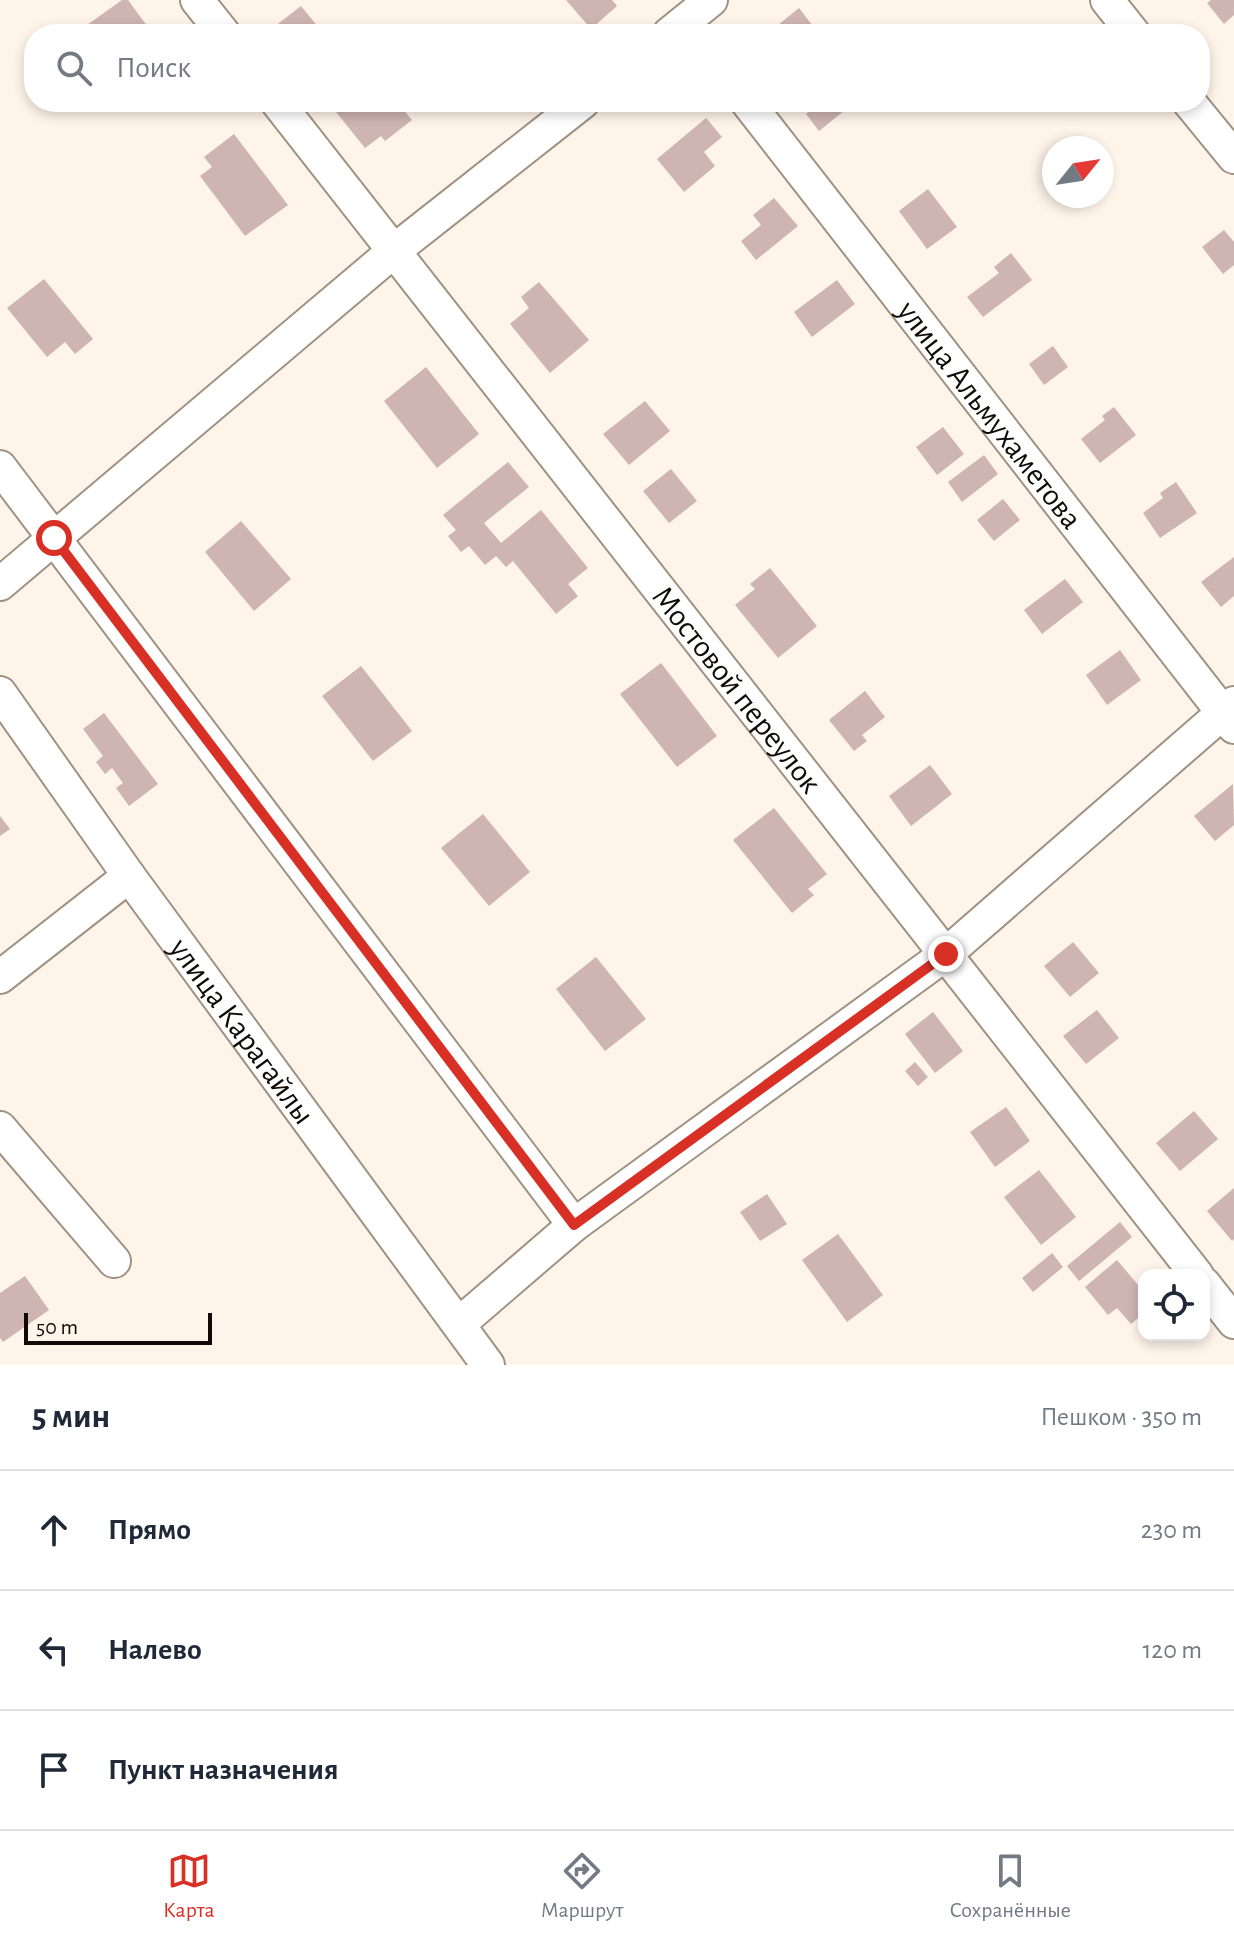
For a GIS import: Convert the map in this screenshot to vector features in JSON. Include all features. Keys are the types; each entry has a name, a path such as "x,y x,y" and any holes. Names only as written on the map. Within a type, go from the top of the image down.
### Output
{"street":[{"path":"197,0 216,24"},
{"path":"679,22 711,0"},
{"path":"1107,0 1126,24"},
{"name":"Мостовой переулок","path":"285,112 1192,1269"},
{"path":"0,584 395,250 570,112"},
{"name":"улица Альмухаметова","path":"755,112 1230,714"},
{"path":"1197,112 1234,157"},
{"path":"0,467 574,1225"},
{"name":"улица Карагайлы","path":"0,693 129,876 488,1365"},
{"path":"459,1324 574,1225 946,954 1230,714"},
{"path":"0,977 129,876"},
{"path":"0,1128 114,1261"},
{"path":"1210,1292 1234,1322"}],"building":[{"path":"122,0 128,0 146,24 88,24"},
{"path":"566,0 612,0 617,6 597,24 587,24"},
{"path":"1211,0 1234,0 1234,15 1224,24 1207,3"},
{"path":"301,6 316,24 278,24"},
{"path":"799,8 811,24 779,24"},
{"path":"336,112 405,112 412,120 385,141 381,136 365,148"},
{"path":"809,112 843,112 819,131 806,114"},
{"path":"706,118 722,137 704,152 715,166 684,192 657,159"},
{"path":"234,134 288,205 245,236 200,176 212,167 204,157"},
{"path":"928,189 957,227 927,249 899,211"},
{"path":"774,198 798,226 756,260 741,241 761,225 753,215"},
{"path":"1224,230 1234,242 1234,265 1223,274 1202,247"},
{"path":"1011,253 1032,280 983,317 967,297 999,273 994,267"},
{"path":"44,279 93,339 75,354 65,342 47,357 7,308"},
{"path":"837,280 855,304 812,337 794,312"},
{"path":"539,282 589,340 550,373 510,324 529,308 521,297"},
{"path":"1053,346 1068,367 1044,385 1029,364"},
{"path":"426,367 479,434 437,468 384,401"},
{"path":"645,401 670,431 629,465 603,434"},
{"path":"1114,407 1136,435 1100,463 1081,439 1105,420 1102,416"},
{"path":"943,427 964,454 937,475 916,447"},
{"path":"984,455 998,474 962,502 948,482"},
{"path":"508,462 529,487 484,523 501,543 541,510 588,568 568,584 578,596 556,614 513,561 506,567 496,556 485,565 469,546 461,552 448,536 456,530 443,515"},
{"path":"671,469 697,501 669,523 643,491"},
{"path":"1176,482 1197,513 1160,538 1143,513 1163,498 1160,493"},
{"path":"1003,499 1020,520 994,541 977,520"},
{"path":"241,521 291,579 254,611 205,552"},
{"path":"1234,557 1234,596 1221,607 1201,582"},
{"path":"770,568 817,626 778,658 735,605 755,589 750,584"},
{"path":"1065,579 1083,602 1042,634 1024,610"},
{"path":"1120,650 1141,680 1107,705 1086,675"},
{"path":"661,663 717,736 677,767 620,694"},
{"path":"361,666 412,731 373,761 322,696"},
{"path":"865,691 885,717 862,735 867,741 854,751 829,720"},
{"path":"104,713 158,784 129,806 116,788 123,783 112,768 105,774 96,762 103,756 83,729"},
{"path":"930,765 952,794 911,826 889,796"},
{"path":"1233,784 1234,825 1215,841 1194,816"},
{"path":"774,808 827,874 808,889 814,895 792,913 733,840"},
{"path":"483,814 530,872 489,906 441,848"},
{"path":"0,816 10,829 0,836"},
{"path":"1073,942 1099,973 1070,997 1044,966"},
{"path":"596,957 646,1019 605,1051 556,989"},
{"path":"1097,1010 1119,1038 1086,1064 1063,1036"},
{"path":"933,1012 963,1051 935,1073 905,1034"},
{"path":"915,1062 928,1077 918,1086 905,1071"},
{"path":"1006,1107 1030,1141 995,1167 970,1132"},
{"path":"1194,1111 1218,1139 1180,1171 1156,1143"},
{"path":"1039,1170 1076,1217 1041,1245 1004,1197"},
{"path":"1234,1188 1234,1239 1232,1241 1207,1211"},
{"path":"767,1194 787,1224 760,1241 740,1212"},
{"path":"1120,1222 1132,1237 1079,1281 1067,1266"},
{"path":"838,1234 883,1295 847,1322 802,1260"},
{"path":"1052,1253 1063,1267 1033,1292 1022,1278"},
{"path":"1117,1260 1138,1285 1138,1318 1131,1324 1117,1308 1108,1315 1085,1287"},
{"path":"25,1276 49,1310 3,1342 0,1338 0,1293"}],"route":[{"path":"54,538 574,1225 946,954"}]}
